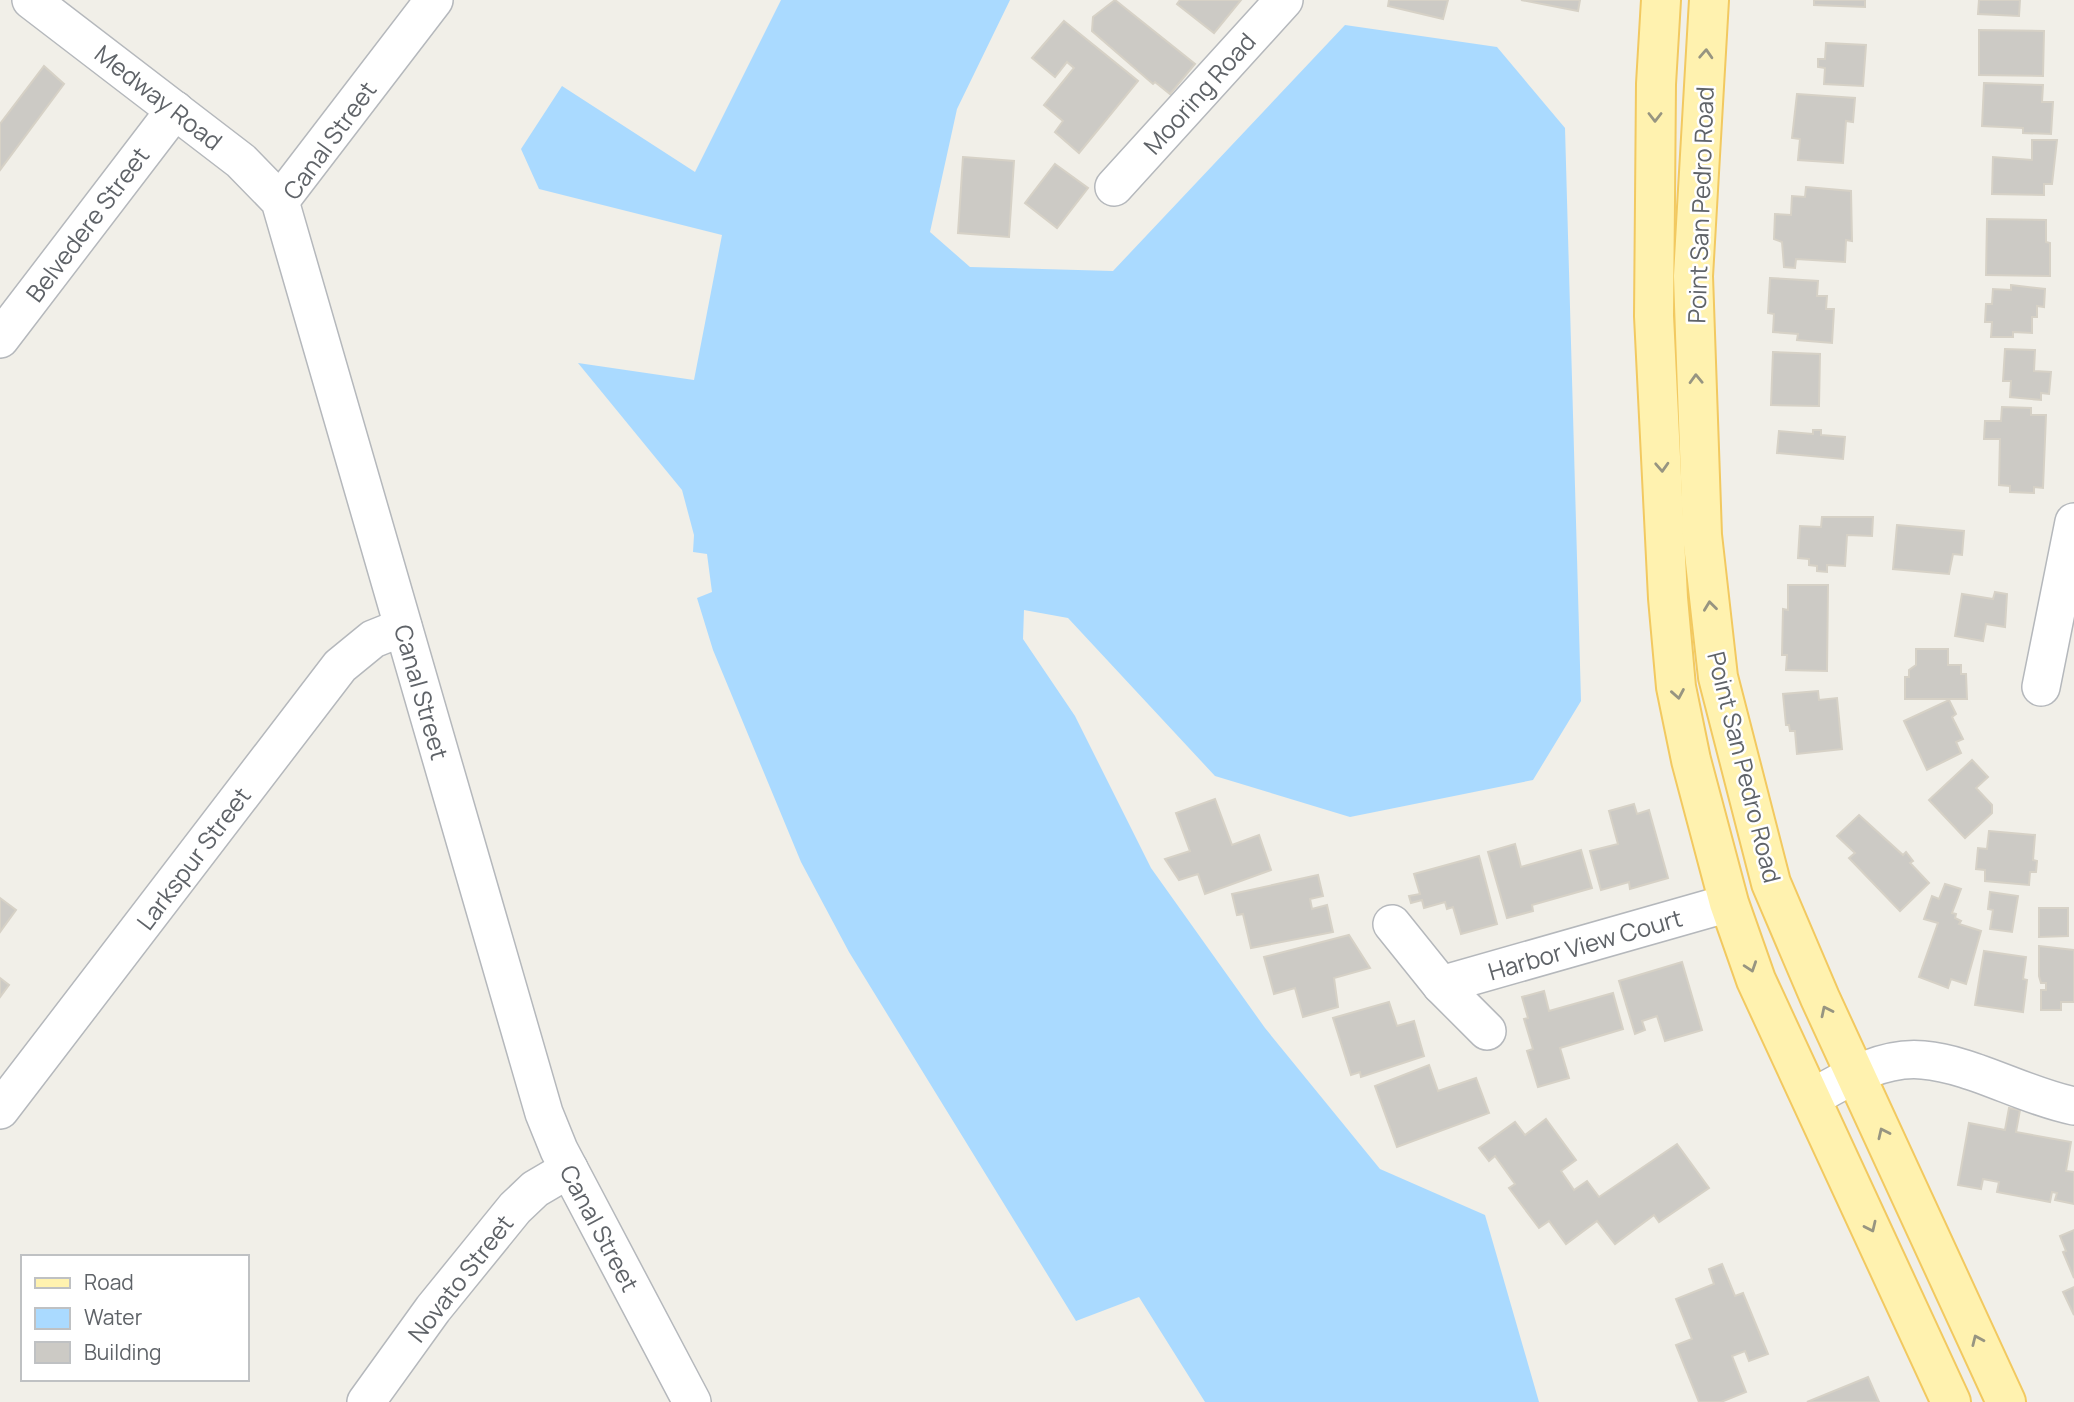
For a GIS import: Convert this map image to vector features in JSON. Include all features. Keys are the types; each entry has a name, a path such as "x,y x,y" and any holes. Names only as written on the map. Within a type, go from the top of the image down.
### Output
{"main road":[{"name":"Point San Pedro Road","path":"1661,0 1656,84 1654,316 1668,598 1676,687 1691,760 1728,903 1755,980 1951,1402"},
{"name":"Point San Pedro Road","path":"1709,0 1693,276 1702,535 1718,677 1771,883 2006,1402"}],"street":[{"name":"Medway Road","path":"31,0 241,161 280,201"},
{"name":"Canal Street","path":"434,0 280,201 541,1103 569,1169 692,1402"},
{"name":"Mooring Road","path":"1114,187 1284,0"},
{"name":"Belvedere Street","path":"0,339 175,110"},
{"path":"2041,687 2074,522"},
{"name":"Larkspur Street","path":"0,1110 340,666 360,647 403,627"},
{"name":"Harbor View Court","path":"1441,985 1728,903"},
{"name":"Harbor View Court","path":"1392,924 1441,985 1487,1031"},
{"path":"1812,1098 1856,1073 1900,1061 1923,1059 1949,1065 2045,1100 2074,1106"},
{"name":"Novato Street","path":"366,1402 433,1309 515,1208 536,1189 569,1169"}],"water":[{"path":"781,0 1010,0 957,109 930,232 970,267 1113,271 1345,25 1497,47 1565,128 1581,701 1533,780 1350,817 1215,776 1068,618 1024,610 1023,639 1075,716 1151,868 1265,1028 1380,1169 1485,1215 1539,1402 1205,1402 1139,1297 1076,1321 849,952 801,862 713,650 697,598 712,592 707,554 693,552 694,535 682,490 578,363 694,380 722,235 539,189 521,149 562,86 695,172"}],"building":[{"path":"1115,0 1195,64 1170,94 1155,82 1153,84 1092,31 1093,17"},
{"path":"1180,0 1241,0 1214,33 1177,4"},
{"path":"1389,0 1448,0 1443,19 1388,6"},
{"path":"1521,0 1580,0 1578,11"},
{"path":"1814,0 1865,0 1865,7 1814,5"},
{"path":"1979,0 2020,0 2019,16 1978,14"},
{"path":"1064,21 1138,81 1079,153 1055,132 1063,121 1044,105 1074,68 1067,62 1055,77 1032,58"},
{"path":"1979,30 2044,31 2043,76 1979,75"},
{"path":"1826,43 1866,45 1863,86 1824,84 1825,68 1818,67 1818,59 1825,59"},
{"path":"44,66 64,84 0,170 0,124"},
{"path":"1984,83 2043,85 2042,102 2053,102 2051,134 2023,133 2023,128 1982,126"},
{"path":"1797,94 1855,98 1853,122 1846,121 1843,163 1798,160 1800,139 1792,138"},
{"path":"2032,140 2057,140 2052,184 2044,184 2044,195 1992,194 1993,157 2032,160"},
{"path":"963,157 1014,161 1009,237 958,233"},
{"path":"1055,164 1088,188 1057,228 1025,203"},
{"path":"1806,187 1851,191 1852,241 1846,240 1845,262 1796,259 1795,268 1784,267 1782,242 1774,239 1775,214 1791,215 1792,196 1805,197"},
{"path":"1987,219 2046,220 2046,242 2050,243 2050,276 1986,275"},
{"path":"1770,278 1818,281 1817,296 1827,296 1826,309 1834,309 1832,343 1797,340 1798,334 1773,332 1774,314 1768,313"},
{"path":"2011,285 2045,289 2044,307 2037,306 2037,317 2032,317 2032,333 2013,332 2013,337 1991,337 1992,322 1985,322 1986,304 1992,304 1993,289 2011,290"},
{"path":"2005,349 2035,350 2034,371 2051,372 2049,394 2041,393 2041,400 2010,397 2011,381 2003,381"},
{"path":"1773,352 1820,354 1819,406 1771,405"},
{"path":"2002,407 2031,408 2031,415 2046,415 2043,488 2034,487 2034,493 2010,492 2010,486 1999,485 2000,439 1984,439 1985,421 2001,421"},
{"path":"1813,430 1821,430 1821,435 1845,437 1843,459 1777,453 1779,431 1813,434"},
{"path":"1822,517 1873,517 1872,536 1847,535 1845,566 1827,565 1827,572 1817,571 1817,566 1809,565 1809,559 1798,558 1800,526 1821,527"},
{"path":"1897,525 1964,531 1962,555 1953,554 1949,574 1893,569"},
{"path":"1788,585 1828,585 1827,671 1786,670 1787,655 1782,655 1783,609 1788,610"},
{"path":"1995,592 2007,594 2005,627 1986,624 1983,641 1955,636 1962,594 1993,599"},
{"path":"1916,649 1948,649 1948,665 1961,665 1961,674 1966,674 1967,699 1905,699 1905,677 1909,677 1909,670 1916,665"},
{"path":"1818,691 1819,700 1837,698 1842,749 1797,754 1795,731 1790,731 1789,725 1786,725 1783,694"},
{"path":"1949,700 1956,714 1952,717 1963,739 1956,742 1961,753 1927,770 1904,721"},
{"path":"1972,760 1988,777 1976,788 1992,805 1992,813 1965,838 1929,800"},
{"path":"1215,799 1232,845 1259,835 1271,870 1205,894 1198,874 1179,880 1165,859 1190,851 1176,813"},
{"path":"1634,804 1637,814 1649,810 1668,878 1630,889 1629,882 1601,890 1590,851 1618,844 1609,811"},
{"path":"1859,815 1903,855 1906,852 1913,861 1910,863 1929,883 1900,911 1849,858 1855,853 1837,836"},
{"path":"1989,831 2035,835 2033,860 2037,861 2036,872 2030,872 2029,885 1985,881 1985,870 1976,869 1978,848 1987,849"},
{"path":"1515,844 1521,867 1581,850 1592,888 1532,905 1533,911 1507,918 1488,852"},
{"path":"1479,856 1497,924 1461,934 1453,907 1447,909 1445,902 1424,908 1422,900 1411,903 1409,896 1420,894 1414,874"},
{"path":"1318,875 1323,896 1310,899 1312,909 1327,905 1333,932 1251,948 1243,914 1237,915 1232,894"},
{"path":"1945,884 1961,889 1952,913 1961,921 1959,924 1981,931 1966,984 1951,979 1948,988 1919,977 1938,923 1924,919 1932,896 1939,899"},
{"path":"1990,892 2018,896 2012,932 1990,929 1993,910 1988,909"},
{"path":"0,898 16,910 0,932"},
{"path":"2039,908 2068,908 2068,936 2039,937"},
{"path":"1349,935 1370,968 1334,978 1338,1007 1303,1017 1295,988 1274,994 1264,957"},
{"path":"2039,946 2074,950 2074,1002 2061,1002 2061,1010 2041,1010 2041,990 2046,990 2046,983 2041,983 2039,976"},
{"path":"1984,951 2026,957 2023,979 2027,980 2023,1012 1975,1005"},
{"path":"1682,962 1702,1030 1665,1041 1657,1016 1642,1021 1645,1030 1635,1034 1619,981"},
{"path":"0,978 9,985 0,997"},
{"path":"1544,991 1549,1011 1613,993 1623,1029 1560,1048 1569,1078 1538,1087 1527,1051 1533,1049 1524,1019 1528,1018 1522,997"},
{"path":"1389,1002 1397,1026 1414,1021 1424,1056 1361,1077 1360,1072 1351,1075 1333,1018"},
{"path":"1429,1065 1438,1091 1476,1078 1489,1113 1397,1147 1375,1086"},
{"path":"2009,1108 2020,1110 2016,1132 2071,1142 2066,1171 2074,1172 2074,1204 2055,1200 2057,1193 2052,1192 2050,1202 1997,1192 1999,1182 1983,1179 1981,1189 1958,1185 1969,1123 2005,1130"},
{"path":"1546,1119 1576,1160 1561,1171 1574,1190 1587,1181 1599,1197 1677,1144 1709,1188 1659,1222 1654,1215 1615,1244 1597,1221 1566,1244 1549,1221 1539,1228 1509,1188 1515,1184 1495,1156 1489,1161 1479,1148 1515,1122 1525,1135"},
{"path":"2074,1230 2074,1278 2063,1252 2066,1251 2060,1236"},
{"path":"1722,1264 1735,1296 1743,1293 1768,1354 1749,1361 1745,1351 1732,1356 1746,1392 1721,1402 1699,1402 1676,1345 1692,1339 1676,1299 1714,1284 1709,1269"},
{"path":"2074,1287 2074,1315 2063,1292"},
{"path":"1868,1377 1879,1402 1807,1402"}]}
